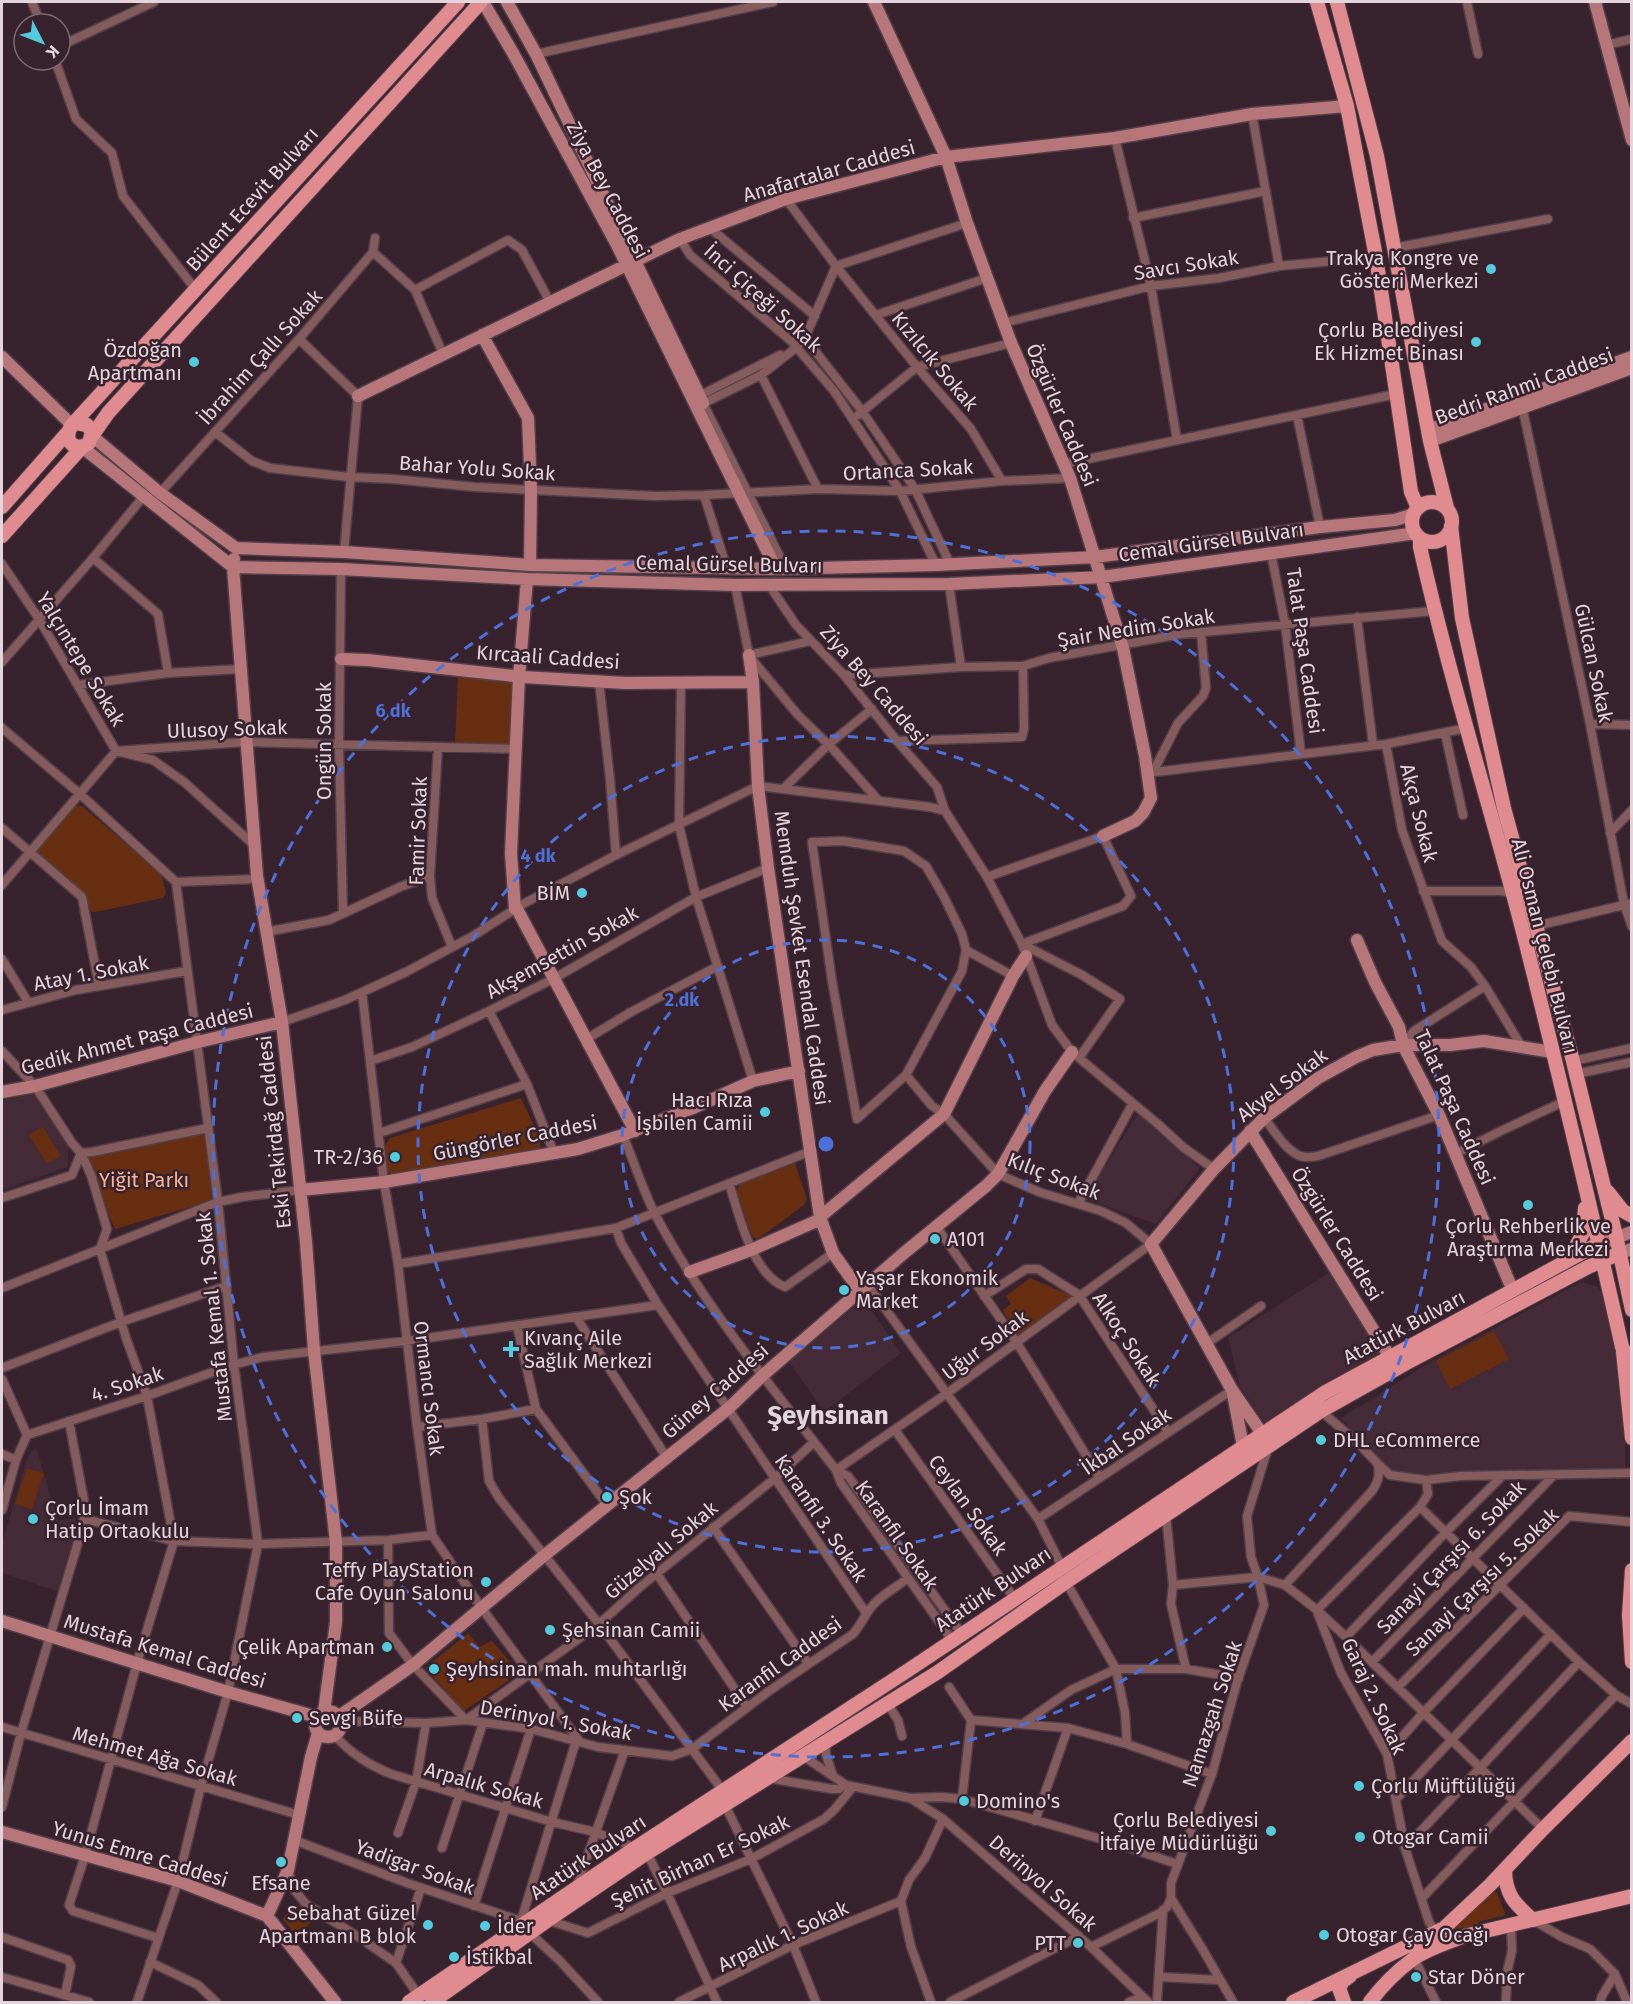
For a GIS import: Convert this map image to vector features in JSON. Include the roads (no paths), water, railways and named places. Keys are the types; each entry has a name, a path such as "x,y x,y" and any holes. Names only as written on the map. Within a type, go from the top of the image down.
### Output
{"main road":[{"name":"Bülent Ecevit Bulvarı","path":"2,507 458,2"},
{"path":"2,536 82,447 89,443 116,404 482,2"},
{"path":"1317,2 1347,106 1376,258 1411,492 1416,511 1413,527 1418,535 1433,542 1449,532 1452,520 1429,436 1368,120 1337,2"},
{"path":"82,447 71,443 72,427 84,423 92,432 92,436"},
{"path":"1416,511 1429,502 1442,504 1447,508"},
{"name":"Ali Osman Çelebi Bulvarı","path":"1452,526 1462,618 1504,808 1574,1068 1616,1236 1626,1251 1632,1310"},
{"name":"Ali Osman Çelebi Bulvarı","path":"1418,535 1434,611 1523,930 1622,1347 1632,1364"},
{"path":"1603,1185 1623,1211 1632,1216"},
{"path":"1569,1259 1583,1233 1586,1194"},
{"name":"Atatürk Bulvarı","path":"432,2002 524,1926 547,1920 723,1791 1062,1567 1266,1439 1324,1393 1598,1244"},
{"name":"Atatürk Bulvarı","path":"1266,1439 1602,1260 1626,1251"},
{"path":"1581,1271 1599,1279 1609,1290"},
{"path":"1622,1347 1632,1438"},
{"name":"Atatürk Bulvarı","path":"414,1999 524,1926 576,1888 725,1805 938,1672 1166,1515 1246,1452"},
{"path":"1632,1570 1629,1615 1632,1662"},
{"path":"1293,2002 1440,1930 1490,1885 1632,1741"},
{"path":"1505,1869 1508,1891 1515,1903 1533,1920"},
{"path":"1490,1885 1502,1894 1508,1904 1511,1926"},
{"path":"1370,2002 1377,1992 1414,1958 1464,1936 1632,1896"},
{"path":"1344,2002 1339,1988 1343,1981 1356,1971"}],"street":[{"path":"72,40 154,2"},
{"name":"Ziya Bey Caddesi","path":"482,2 631,263"},
{"name":"Ziya Bey Caddesi","path":"507,2 536,54 631,263 781,569"},
{"path":"536,54 773,2"},
{"name":"Özgürler Caddesi","path":"874,2 946,157 967,223 1011,343 1070,478 1122,645 1150,772 1151,798 1143,813 1135,821 1103,836"},
{"path":"1467,2 1478,54"},
{"path":"1595,2 1632,140"},
{"path":"1606,45 1632,39"},
{"path":"59,72 76,119 112,153 123,196 196,290"},
{"path":"1347,106 1368,120"},
{"name":"Anafartalar Caddesi","path":"358,396 680,239 786,199 946,157 1114,138 1252,114 1347,106"},
{"path":"1252,114 1279,266"},
{"path":"1114,138 1151,286 1177,440"},
{"path":"1133,218 1266,191"},
{"name":"Kızılcık Sokak","path":"786,199 836,266 971,429 1002,481"},
{"path":"1394,248 1548,219"},
{"path":"698,402 760,375 796,347 805,338 836,266 967,223"},
{"name":"İnci Çiçeği Sokak","path":"710,228 815,316"},
{"path":"375,238 374,252 415,290 443,354"},
{"name":"İnci Çiçeği Sokak","path":"680,239 690,255 796,347 834,391 900,490 936,565"},
{"path":"415,290 508,240 522,250 550,302"},
{"name":"İbrahim Çallı Sokak","path":"160,493 374,252"},
{"name":"Savcı Sokak","path":"1004,323 1151,286 1219,278 1279,266 1376,258"},
{"path":"876,315 987,278"},
{"path":"482,335 528,418 531,490 530,565"},
{"name":"İnci Çiçeği Sokak","path":"805,338 862,411 915,489 950,564"},
{"path":"299,339 358,396 344,552"},
{"path":"853,417 917,366 1011,343"},
{"path":"698,402 796,347"},
{"path":"2,357 72,427"},
{"name":"Bedri Rahmi Caddesi","path":"1429,436 1631,361"},
{"name":"Bedri Rahmi Caddesi","path":"1429,436 1522,406 1631,361"},
{"path":"760,375 818,489"},
{"path":"1064,464 1396,394"},
{"name":"Gülcan Sokak","path":"1522,406 1590,724 1610,833 1632,927"},
{"path":"1297,415 1320,527"},
{"name":"Bahar Yolu Sokak","path":"215,432 252,461 270,468 475,487 655,496 743,494"},
{"path":"92,436 160,493 236,548"},
{"path":"82,447 233,567"},
{"name":"Ortanca Sokak","path":"743,494 818,489 900,490 1070,478"},
{"path":"704,495 727,569"},
{"path":"2,662 143,497"},
{"name":"Cemal Gürsel Bulvarı","path":"236,548 344,552 530,565 781,569 936,565 1095,557 1320,527 1395,520 1416,511"},
{"name":"Cemal Gürsel Bulvarı","path":"233,567 341,569 527,579 735,585 949,584 1102,577 1418,535"},
{"name":"Eski Tekirdağ Caddesi","path":"236,548 233,567 257,879 282,1022 306,1242 314,1351 336,1542 336,1622 320,1715"},
{"name":"Talat Paşa Caddesi","path":"1271,553 1286,624 1301,754"},
{"path":"93,558 158,614 168,672"},
{"name":"Yalçıntepe Sokak","path":"2,564 39,619 116,751 153,760 184,782 254,845"},
{"name":"Ongün Sokak","path":"341,569 339,746 343,913"},
{"path":"527,579 519,676 511,853 516,909 585,1040 629,1133 655,1214 690,1272 763,1375 836,1470"},
{"path":"949,584 961,667"},
{"path":"735,585 749,656 798,715 829,744 878,800"},
{"name":"Ziya Bey Caddesi","path":"769,585 796,625 844,675 937,787 945,811 987,877 1024,950 1052,1025 1076,1055 1183,1147 1214,1169"},
{"name":"Şair Nedim Sokak","path":"844,675 961,667 1023,666 1050,658 1201,632 1434,611"},
{"path":"1358,617 1373,745"},
{"path":"1150,772 1178,723 1203,696 1206,688 1201,632"},
{"path":"749,656 810,641"},
{"name":"Memduh Şevket Esendal Caddesi","path":"749,656 753,682 758,786 768,868 820,1218 833,1253 864,1288"},
{"name":"Kırcaali Caddesi","path":"341,659 519,676 599,681 753,682"},
{"path":"897,741 1022,737 1024,729 1023,666"},
{"path":"78,685 168,672 241,669"},
{"path":"599,681 616,855"},
{"path":"681,683 679,825 696,897 753,1081"},
{"path":"784,788 829,744 872,709"},
{"path":"1590,724 1632,725"},
{"path":"2,728 80,794 176,882 257,879"},
{"path":"1150,772 1386,744 1467,728"},
{"path":"1445,733 1463,815"},
{"name":"Ulusoy Sokak","path":"116,751 246,742 516,749"},
{"name":"Akça Sokak","path":"1386,744 1402,830 1442,940 1471,967 1522,1047"},
{"name":"Famir Sokak","path":"438,747 430,876 432,898 452,947"},
{"path":"2,885 116,751"},
{"path":"282,1022 362,992 406,972 616,855 758,786 878,800 945,811"},
{"path":"1610,833 1632,810"},
{"path":"2,828 82,897 99,986"},
{"path":"690,1272 751,1250 820,1218 944,1114 1024,950 1124,906 1131,896 1103,836 987,877"},
{"path":"812,842 843,842 904,851 926,866 962,934 966,950 962,971 906,1075 857,1119 832,981 812,842"},
{"name":"Akşemsettin Sokak","path":"370,1061 412,1047 489,1011 553,979 696,897 768,868"},
{"path":"265,933 329,920 400,887 430,876"},
{"name":"Mustafa Kemal 1. Sokak","path":"137,2002 178,1881 201,1786 228,1692 258,1544 234,1365 218,1202 176,882"},
{"path":"1423,891 1512,893"},
{"path":"1536,926 1628,904"},
{"name":"Talat Paşa Caddesi","path":"1357,940 1375,982 1399,1027 1403,1044 1439,1115 1513,1291"},
{"path":"966,950 1013,976"},
{"path":"1024,950 1082,975 1120,999 1076,1055"},
{"path":"2,959 28,1002"},
{"path":"585,1040 718,966"},
{"name":"Atay 1. Sokak","path":"2,1010 99,986 187,971"},
{"path":"1403,1044 1414,1031 1485,986"},
{"name":"Ormancı Sokak","path":"362,992 384,1182 398,1264 432,1536 578,1742"},
{"path":"489,1011 526,1084 554,1153"},
{"name":"Gedik Ahmet Paşa Caddesi","path":"2,1092 34,1086 282,1022"},
{"name":"Akyel Sokak","path":"1151,1244 1214,1169 1264,1118 1318,1078 1356,1057 1373,1050 1403,1044 1449,1045 1484,1041 1552,1052"},
{"path":"1574,1068 1632,1048"},
{"path":"2,1051 34,1086 81,1153 92,1175 107,1229 100,1249 121,1322 147,1396 174,1541 69,1905 73,1911 158,1938"},
{"name":"Güney Caddesi","path":"339,1719 413,1665 546,1554 729,1408 763,1375 998,1174 1045,1091 1076,1055"},
{"path":"1574,1068 1632,1062"},
{"name":"Güngörler Caddesi","path":"300,1190 384,1182 579,1149 629,1133 693,1108 753,1081 799,1071"},
{"name":"Kılıç Sokak","path":"906,1075 932,1106 944,1114 998,1174 1039,1192 1101,1211 1126,1223 1151,1244"},
{"path":"379,1133 526,1084"},
{"path":"1455,1154 1565,1101"},
{"path":"1078,1204 1133,1103"},
{"path":"1264,1118 1283,1142 1299,1156 1308,1157 1318,1156 1439,1115"},
{"path":"81,1153 208,1128"},
{"name":"Özgürler Caddesi","path":"1251,1131 1390,1357"},
{"path":"398,1264 616,1228 811,1151"},
{"path":"2,1198 72,1175 81,1153"},
{"path":"729,1183 751,1250 779,1285 785,1287 833,1253"},
{"path":"2,1288 218,1202 300,1190"},
{"path":"937,1227 1017,1343 1100,1478"},
{"name":"Karanfil 3. Sokak","path":"616,1228 621,1243 658,1305 866,1613"},
{"name":"Atatürk Bulvarı","path":"1598,1244 1632,1232"},
{"path":"1151,1244 1232,1390 1266,1439"},
{"name":"Uğur Sokak","path":"836,1470 946,1394 1151,1244"},
{"name":"Alkoç Sokak","path":"984,1296 1026,1269 1038,1269 1079,1295 1168,1432"},
{"path":"2,1368 121,1322 226,1286"},
{"path":"864,1288 1038,1519 1062,1567"},
{"name":"4. Sokak","path":"27,1435 234,1365 263,1358 406,1341 658,1305"},
{"path":"1206,1344 1261,1306"},
{"path":"576,1317 668,1458"},
{"path":"517,1326 536,1409 607,1505"},
{"path":"2,1379 27,1435 4,1492 2,1510"},
{"path":"1232,1390 1246,1452 1257,1470 1258,1478"},
{"name":"İkbal Sokak","path":"1038,1519 1232,1390"},
{"path":"417,1427 482,1419 536,1409"},
{"path":"1321,1411 1390,1475 1426,1480 1461,1476 1632,1473"},
{"path":"482,1419 489,1481 499,1498 546,1554 723,1791"},
{"path":"2,1807 21,1733 84,1520 85,1506 69,1421"},
{"name":"Ceylan Sokak","path":"895,1430 1015,1599"},
{"name":"Namazgah Sokak","path":"1171,1898 1171,1884 1177,1864 1212,1774 1239,1678 1264,1605 1251,1557 1247,1516 1266,1439"},
{"name":"Güzelyalı Sokak","path":"466,1720 599,1624 713,1527 774,1479 814,1442"},
{"path":"2,1454 16,1460"},
{"path":"1285,1585 1372,1491 1380,1474 1378,1464"},
{"name":"Karanfil Sokak","path":"836,1470 840,1483 908,1578 957,1637"},
{"name":"Karanfil Sokak","path":"836,1470 849,1476 957,1637"},
{"name":"Sanayi Çarşısı 6. Sokak","path":"1372,1662 1554,1475"},
{"path":"1346,1637 1502,1476"},
{"path":"1317,1610 1420,1507 1428,1494 1426,1480"},
{"path":"1420,1507 1579,1662 1616,1695 1632,1704"},
{"path":"1166,1515 1173,1585 1172,1604 1186,1669"},
{"name":"Sanayi Çarşısı 5. Sokak","path":"1398,1687 1569,1516 1632,1522"},
{"path":"84,1520 174,1541 258,1544 388,1540 432,1536"},
{"path":"713,1527 808,1663"},
{"path":"388,1540 389,1633 413,1665 466,1720"},
{"path":"657,1574 747,1707"},
{"path":"1173,1585 1258,1577 1285,1585 1346,1637 1543,1829"},
{"name":"Karanfil Caddesi","path":"692,1749 808,1663 853,1634 864,1621 866,1613 877,1601 908,1578"},
{"path":"1066,1582 1116,1669 1125,1713 1128,1744"},
{"path":"1387,1754 1524,1608"},
{"name":"Garaj 2. Sokak","path":"1317,1610 1341,1673 1387,1754 1406,1848 1429,1922 1440,1930"},
{"name":"Mustafa Kemal Caddesi","path":"2,1621 228,1692 320,1715"},
{"path":"1397,1798 1551,1634"},
{"path":"1406,1848 1579,1662"},
{"path":"1024,1724 1071,1690 1116,1669 1186,1669 1239,1678"},
{"path":"949,1687 971,1720 962,1799"},
{"path":"1423,1898 1616,1695"},
{"path":"887,1703 898,1720 902,1736"},
{"path":"318,1733 325,1737 334,1736 339,1729 339,1719 332,1712 320,1715 315,1725 318,1733 288,1869 267,1916 335,2002"},
{"name":"Derinyol 1. Sokak","path":"339,1719 426,1723 466,1720 531,1729 598,1747 672,1756 692,1749"},
{"path":"971,1720 1068,1728 1128,1744 1212,1774"},
{"path":"398,1833 416,1782 426,1723"},
{"path":"442,1848 483,1723"},
{"name":"Mehmet Ağa Sokak","path":"2,1727 299,1815"},
{"path":"1035,1821 1068,1728"},
{"path":"474,1906 531,1729"},
{"name":"Arpalık Sokak","path":"334,1736 368,1765 391,1774 552,1822 595,1832 641,1851"},
{"path":"578,1742 552,1822 524,1926 598,2002"},
{"path":"825,1742 826,1755 834,1777"},
{"path":"792,1746 803,1756 850,1786 910,1798 962,1799 1084,1834 1177,1864"},
{"path":"576,1888 625,1750"},
{"path":"768,1778 832,1789 850,1786"},
{"name":"Şehit Birhan Er Sokak","path":"547,1920 588,1933 667,1893 751,1859 824,1819 834,1810 850,1786"},
{"name":"Derinyol Sokak","path":"910,1798 943,1819 1079,1936 1145,2000"},
{"path":"725,1805 794,1945 816,2002"},
{"path":"931,2002 911,1947 901,1901 909,1880 925,1858 943,1819"},
{"name":"Yunus Emre Caddesi","path":"2,1832 178,1881 267,1916"},
{"name":"Yadigar Sokak","path":"294,1840 524,1926"},
{"path":"641,1851 667,1893 717,2002"},
{"path":"288,1869 295,1891 306,1904 396,1963 414,1999"},
{"path":"396,1963 422,1888"},
{"path":"1091,1947 1163,1910 1171,1898"},
{"path":"1171,1898 1233,2002"},
{"name":"Arpalık 1. Sokak","path":"679,2002 794,1945 901,1901"},
{"path":"1157,2002 1163,1910"},
{"path":"1533,1920 1562,1937 1590,1949 1615,1974 1626,2002"},
{"path":"1504,2002 1512,1950 1511,1926"},
{"path":"950,2002 1079,1936"},
{"path":"2,1937 68,1960 71,1966 65,1995"},
{"path":"1414,1958 1436,2002"},
{"path":"150,1962 198,1986 216,2002"},
{"path":"1600,2002 1615,1974"},
{"path":"2,1977 89,2002"},
{"path":"1160,1977 1220,1980"},
{"path":"1128,2002 1145,2000"}],"place":[{"name":"Trakya Kongre ve Gösteri Merkezi","path":"1491,269"},
{"name":"Çorlu Belediyesi Ek Hizmet Binası","path":"1476,342"},
{"name":"Özdoğan Apartmanı","path":"194,362"},
{"name":"BİM","path":"582,893"},
{"name":"Hacı Rıza İşbilen Camii","path":"765,1112"},
{"name":"TR-2/36","path":"395,1157"},
{"name":"Çorlu Rehberlik ve Araştırma Merkezi","path":"1528,1205"},
{"name":"A101","path":"935,1239"},
{"name":"Yaşar Ekonomik Market","path":"844,1290"},
{"name":"Kıvanç Aile Sağlık Merkezi","path":"511,1349"},
{"name":"DHL eCommerce","path":"1321,1440"},
{"name":"Şok","path":"607,1497"},
{"name":"Çorlu İmam Hatip Ortaokulu","path":"33,1519"},
{"name":"Teffy PlayStation Cafe Oyun Salonu","path":"486,1582"},
{"name":"Şehsinan Camii","path":"550,1630"},
{"name":"Çelik Apartman","path":"387,1647"},
{"name":"Şeyhsinan mah. muhtarlığı","path":"434,1669"},
{"name":"Sevgi Büfe","path":"297,1718"},
{"name":"Çorlu Müftülüğü","path":"1359,1786"},
{"name":"Domino's","path":"964,1801"},
{"name":"Çorlu Belediyesi İtfaiye Müdürlüğü","path":"1271,1831"},
{"name":"Otogar Camii","path":"1360,1837"},
{"name":"Efsane","path":"281,1862"},
{"name":"Sebahat Güzel Apartmanı B blok","path":"428,1925"},
{"name":"İder","path":"485,1926"},
{"name":"Otogar Çay Ocağı","path":"1324,1935"},
{"name":"PTT","path":"1078,1943"},
{"name":"İstikbal","path":"454,1957"},
{"name":"Star Döner","path":"1416,1977"}],"district":[{"name":"Şeyhsinan","path":"828,1415"}],"park label":[{"name":"Yiğit Parkı","path":"144,1180"}]}
